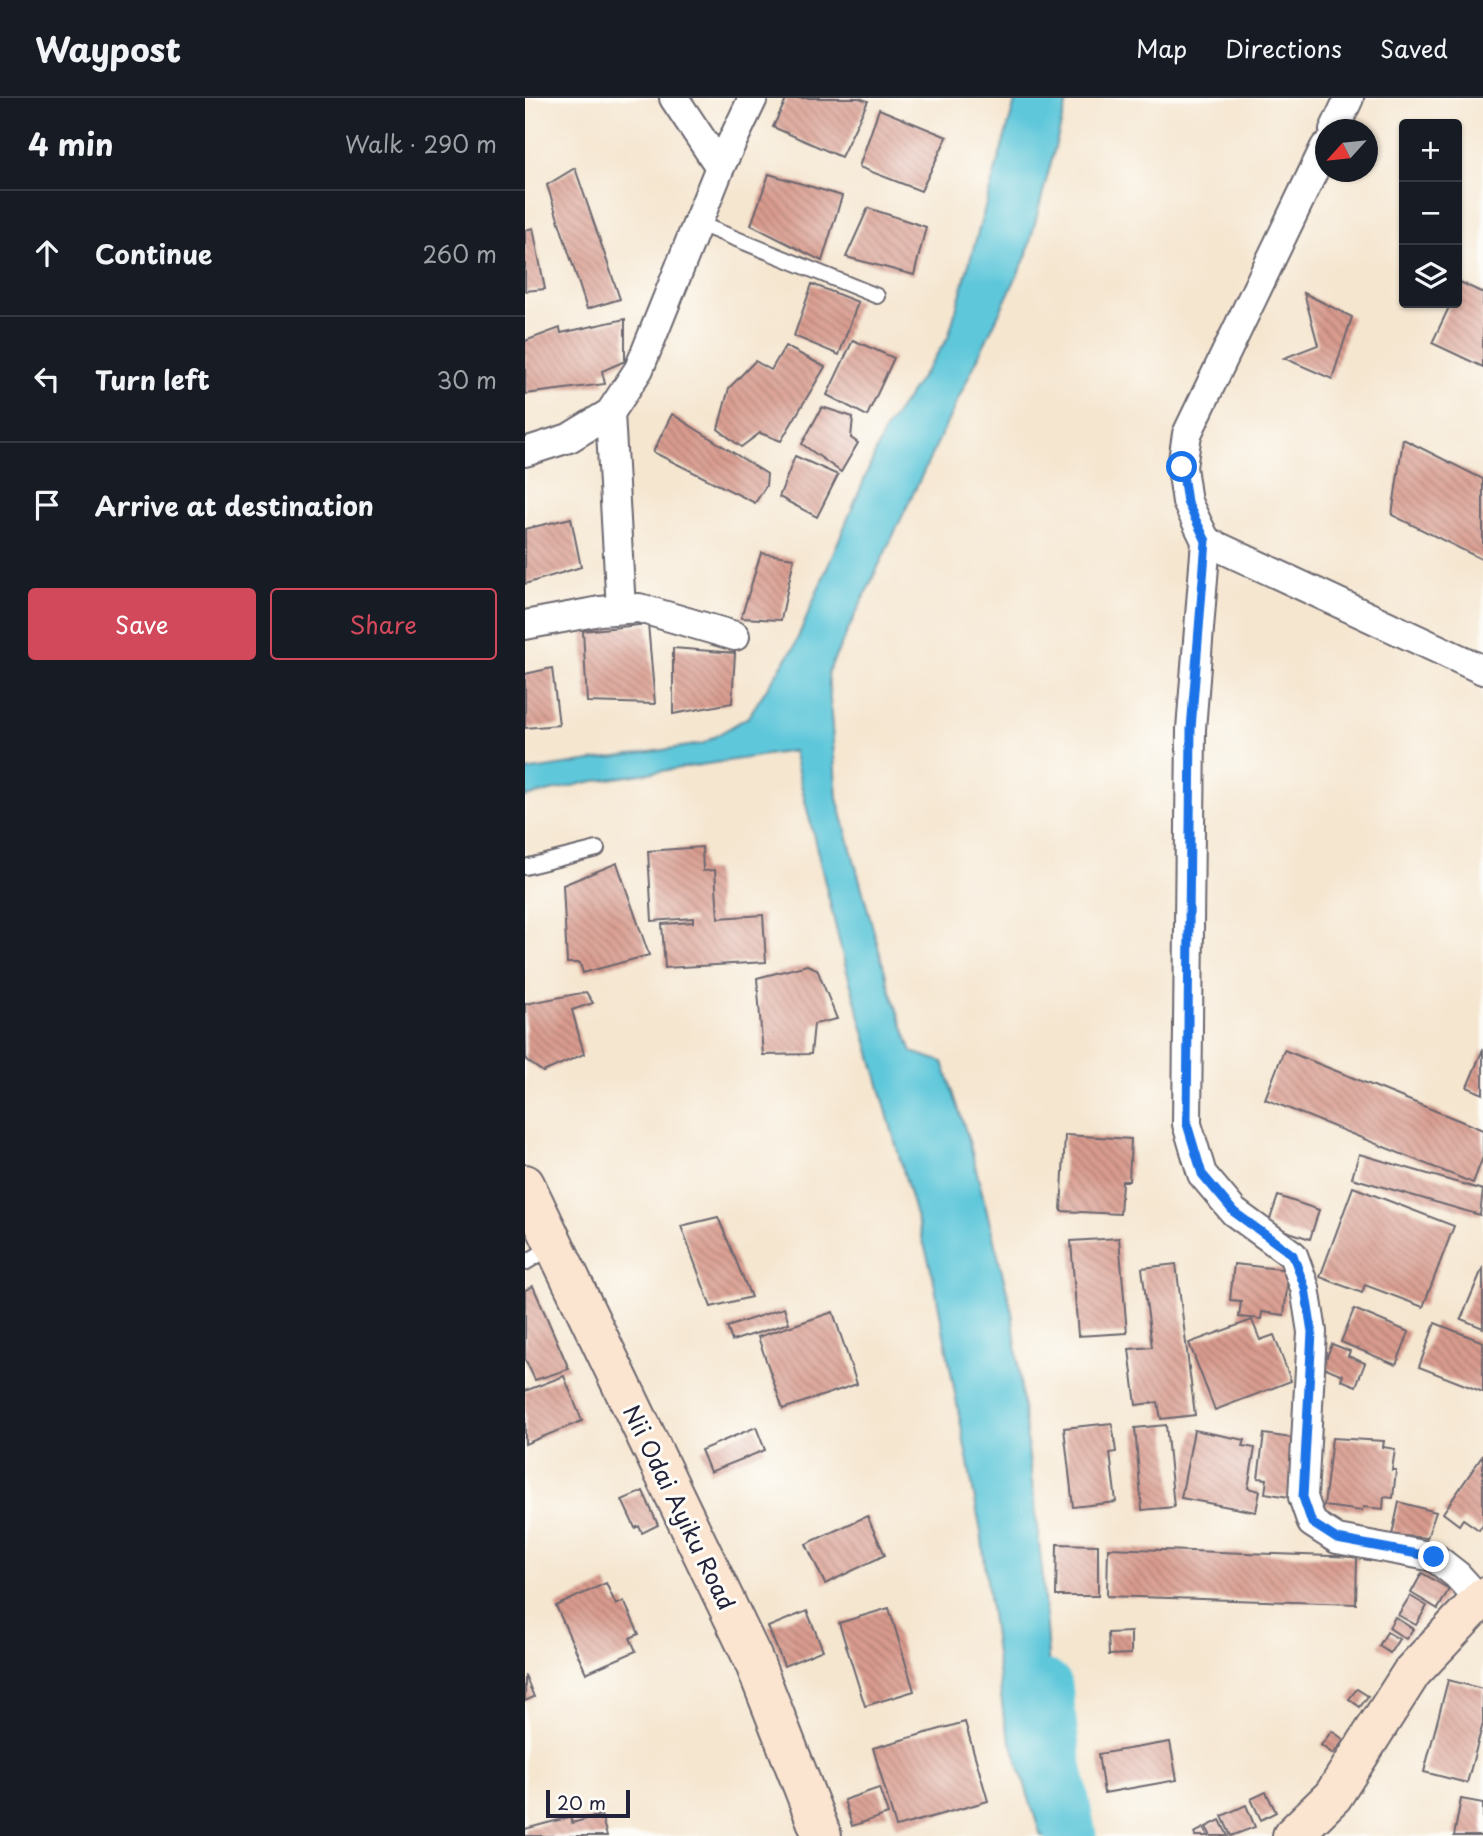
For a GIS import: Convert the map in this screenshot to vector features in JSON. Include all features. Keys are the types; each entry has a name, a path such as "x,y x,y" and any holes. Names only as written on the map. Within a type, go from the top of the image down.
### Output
{"street":[{"path":"674,98 720,167"},
{"path":"525,452 569,438 610,413 639,369 720,167 753,98"},
{"path":"1339,119 1349,98"},
{"path":"1301,1834 1333,1796 1412,1672 1481,1598 1434,1557 1337,1539 1312,1523 1303,1497 1312,1332 1305,1288 1293,1255 1234,1212 1202,1174 1187,1124 1191,729 1206,541 1187,502 1182,467 1187,434 1315,168"},
{"path":"610,413 621,609"},
{"path":"1206,541 1483,670"},
{"path":"525,625 639,608 736,636"},
{"name":"Nii Odai Ayiku Road","path":"525,1184 540,1254 753,1659 822,1836"}],"lane":[{"path":"698,223 877,296"},
{"path":"525,867 597,849"}],"water":[{"path":"1016,98 1068,98 1026,257 828,672 837,798 890,990 912,1052 943,1062 969,1141 1012,1311 1042,1569 1056,1773 1075,1836 1041,1836 1004,1719 981,1532 933,1276 843,957 793,751 589,782 525,797 525,771 702,744 748,717 794,647 885,430 948,338"}],"building":[{"path":"787,98 859,98 868,101 841,157 773,127"},
{"path":"879,109 947,137 921,191 859,167"},
{"path":"575,168 620,299 587,309 547,185"},
{"path":"769,174 842,196 822,261 751,225"},
{"path":"868,208 926,227 914,275 846,257"},
{"path":"533,228 545,289 525,291 525,230"},
{"path":"1462,283 1483,293 1483,367 1432,343 1449,308 1462,308"},
{"path":"812,284 858,302 839,355 794,336"},
{"path":"1304,293 1352,317 1332,379 1284,358 1318,345"},
{"path":"625,319 625,361 602,371 605,384 525,394 525,341 560,328 561,333"},
{"path":"853,340 894,358 867,416 827,395"},
{"path":"785,346 825,367 781,441 760,433 741,447 718,429 729,388 755,361 771,370"},
{"path":"822,407 853,417 851,438 858,443 841,472 802,444"},
{"path":"672,414 767,474 766,486 755,503 653,452"},
{"path":"1403,439 1483,479 1483,560 1392,515"},
{"path":"795,456 838,475 817,517 779,497"},
{"path":"571,518 581,567 525,584 525,529"},
{"path":"761,553 794,558 781,620 741,618"},
{"path":"648,624 655,704 587,702 583,631"},
{"path":"673,648 735,653 732,703 673,714"},
{"path":"552,668 559,725 525,728 525,674"},
{"path":"702,847 703,871 715,870 718,918 763,915 766,962 665,968 662,924 693,922 693,918 652,921 648,851"},
{"path":"617,863 649,955 583,973 580,963 567,963 563,885"},
{"path":"807,965 817,969 837,1019 814,1024 811,1054 763,1055 757,978"},
{"path":"586,992 593,1003 572,1010 584,1054 543,1072 526,1060 525,1004"},
{"path":"1483,1049 1483,1094 1467,1087"},
{"path":"1284,1050 1483,1130 1483,1157 1473,1183 1265,1099"},
{"path":"1065,1135 1131,1139 1129,1181 1122,1181 1120,1214 1061,1211"},
{"path":"1359,1154 1483,1190 1480,1215 1352,1178"},
{"path":"1353,1187 1454,1226 1423,1307 1365,1285 1362,1293 1320,1277"},
{"path":"1278,1196 1319,1210 1310,1239 1268,1225"},
{"path":"718,1217 751,1297 711,1307 681,1226"},
{"path":"1119,1238 1127,1333 1078,1336 1071,1241"},
{"path":"1176,1264 1195,1415 1161,1419 1158,1402 1136,1405 1129,1349 1152,1347 1142,1268"},
{"path":"1234,1264 1289,1270 1284,1315 1262,1312 1261,1319 1239,1317 1241,1301 1230,1300"},
{"path":"1483,1267 1483,1328 1461,1319"},
{"path":"533,1286 569,1369 535,1380 525,1359 525,1290"},
{"path":"784,1308 789,1323 732,1341 727,1327"},
{"path":"1354,1309 1409,1332 1396,1365 1341,1342"},
{"path":"833,1312 857,1384 783,1409 758,1337"},
{"path":"1252,1320 1260,1340 1274,1335 1291,1381 1215,1410 1189,1343"},
{"path":"1435,1323 1483,1342 1483,1392 1419,1367"},
{"path":"1332,1344 1350,1351 1348,1356 1365,1363 1356,1386 1341,1380 1343,1375 1323,1367"},
{"path":"564,1376 582,1421 525,1444 525,1391"},
{"path":"1112,1423 1116,1452 1110,1453 1116,1502 1073,1507 1064,1428"},
{"path":"1166,1425 1174,1507 1142,1510 1135,1428"},
{"path":"756,1427 765,1450 710,1472 701,1450"},
{"path":"1194,1430 1245,1440 1243,1446 1255,1448 1248,1488 1260,1491 1256,1512 1181,1498"},
{"path":"1264,1434 1298,1439 1289,1497 1265,1493 1267,1479 1258,1478"},
{"path":"1332,1438 1384,1441 1383,1447 1395,1449 1392,1470 1396,1470 1393,1498 1384,1497 1383,1509 1363,1507 1362,1511 1324,1506"},
{"path":"1483,1455 1483,1525 1479,1530 1463,1519 1459,1525 1443,1513"},
{"path":"643,1491 658,1525 642,1533 639,1526 635,1528 622,1500"},
{"path":"1399,1502 1436,1512 1427,1538 1392,1535"},
{"path":"867,1516 885,1555 825,1584 806,1544"},
{"path":"1057,1544 1098,1545 1098,1596 1056,1596"},
{"path":"1108,1548 1357,1557 1356,1604 1107,1596"},
{"path":"1422,1573 1449,1589 1438,1609 1411,1593"},
{"path":"606,1583 616,1605 624,1601 639,1634 630,1638 636,1651 586,1673 556,1606"},
{"path":"1410,1596 1427,1606 1416,1625 1398,1615"},
{"path":"889,1608 914,1691 865,1706 839,1623"},
{"path":"807,1611 823,1650 784,1666 768,1627"},
{"path":"1395,1617 1413,1629 1406,1639 1389,1628"},
{"path":"1131,1632 1131,1654 1109,1655 1108,1633"},
{"path":"1387,1632 1399,1639 1390,1653 1379,1646"},
{"path":"525,1675 534,1697 525,1701"},
{"path":"1448,1680 1483,1689 1483,1723 1467,1783 1424,1772"},
{"path":"1357,1689 1368,1696 1360,1707 1349,1699"},
{"path":"965,1722 988,1801 896,1827 873,1748"},
{"path":"1332,1731 1344,1740 1333,1754 1321,1745"},
{"path":"1170,1742 1177,1780 1104,1793 1098,1754"},
{"path":"879,1788 888,1814 852,1826 844,1800"},
{"path":"1266,1792 1276,1812 1261,1820 1251,1799"},
{"path":"1461,1799 1483,1803 1483,1836 1454,1836"},
{"path":"1246,1805 1255,1827 1231,1836 1222,1816"},
{"path":"601,1815 607,1836 525,1836 525,1829 570,1817 572,1823"},
{"path":"1220,1820 1228,1836 1211,1836 1206,1827"},
{"path":"1204,1828 1208,1836 1195,1836 1194,1833"}],"waterway":[{"path":"1047,1686 1055,1756 1071,1836"}],"route":[{"path":"1182,467 1187,502 1206,541 1191,729 1187,1124 1202,1174 1234,1212 1293,1255 1305,1288 1312,1332 1303,1497 1312,1523 1337,1539 1434,1557"}]}
